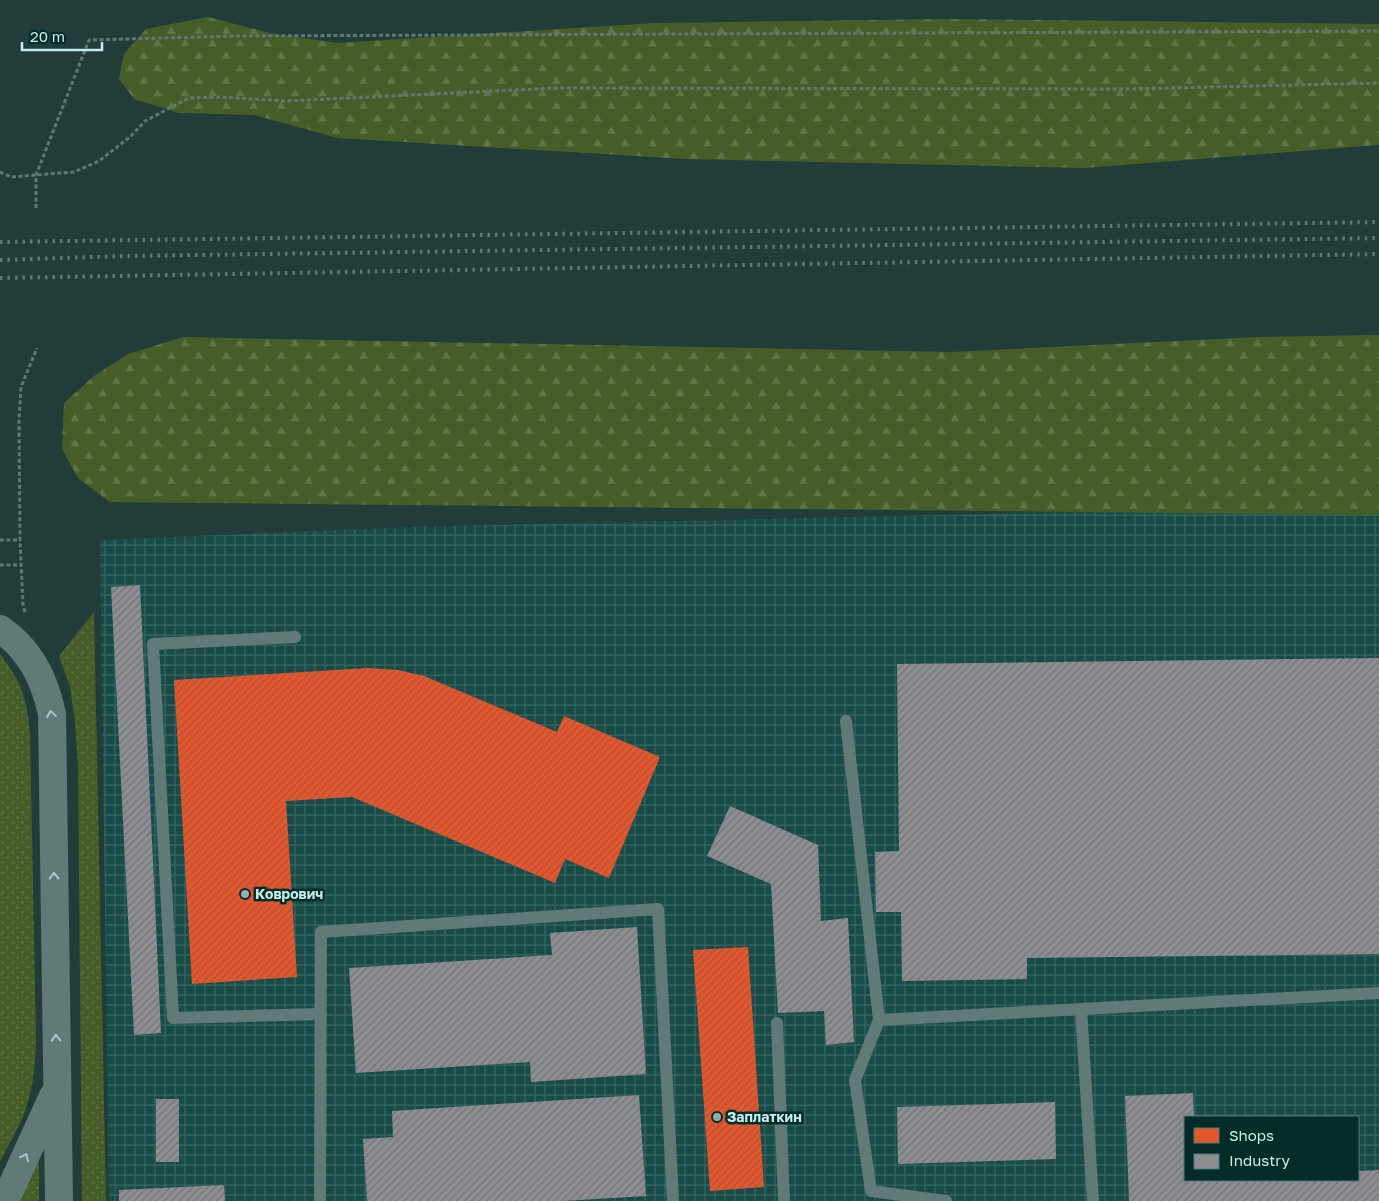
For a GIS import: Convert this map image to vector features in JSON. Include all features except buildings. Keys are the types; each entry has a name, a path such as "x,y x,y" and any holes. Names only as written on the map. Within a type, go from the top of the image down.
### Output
{"street":[{"path":"0,629 21,647 32,662 48,696 52,714 59,1201"},
{"path":"5,1201 57,1087"}],"lane":[{"path":"295,637 153,644 173,1018 321,1014"},
{"path":"846,721 879,1020 855,1080 871,1191 946,1201"},
{"path":"320,1201 322,932 658,909 673,1201"},
{"path":"879,1020 1379,993"},
{"path":"1081,1009 1093,1201"},
{"path":"776,1023 784,1201"}],"path":[{"path":"36,208 36,175 89,40 235,36 1379,32"},
{"path":"0,172 11,177 74,172 99,161 130,137 146,121 189,98 220,97 287,101 557,88 1130,89 1379,83"},
{"path":"0,565 22,565 19,421 21,387 37,348"},
{"path":"0,540 20,540"}],"shaded area":[{"path":"1379,505 1379,1201 109,1201 100,540 413,527"}],"green space":[{"path":"208,17 270,33 337,43 655,23 944,19 1379,24 1379,145 1085,168 685,159 338,138 254,115 179,113 134,99 119,79 124,54 146,29"},
{"path":"1379,335 1379,515 110,502 78,478 62,449 64,403 94,376 128,354 183,337 952,352 1258,337"},
{"path":"94,612 106,1201 82,1201 78,768 75,722 70,687 59,656"},
{"path":"0,654 14,673 22,691 30,734 36,1036 33,1077 29,1097 23,1117 0,1162"},
{"path":"39,1160 39,1201 18,1201"}],"railway":[{"path":"0,242 1379,222"},
{"path":"0,260 125,256 1379,238"},
{"path":"0,278 1379,254"}],"place":[{"name":"Коврович","path":"245,894"},
{"name":"Заплаткин","path":"717,1117"}]}
